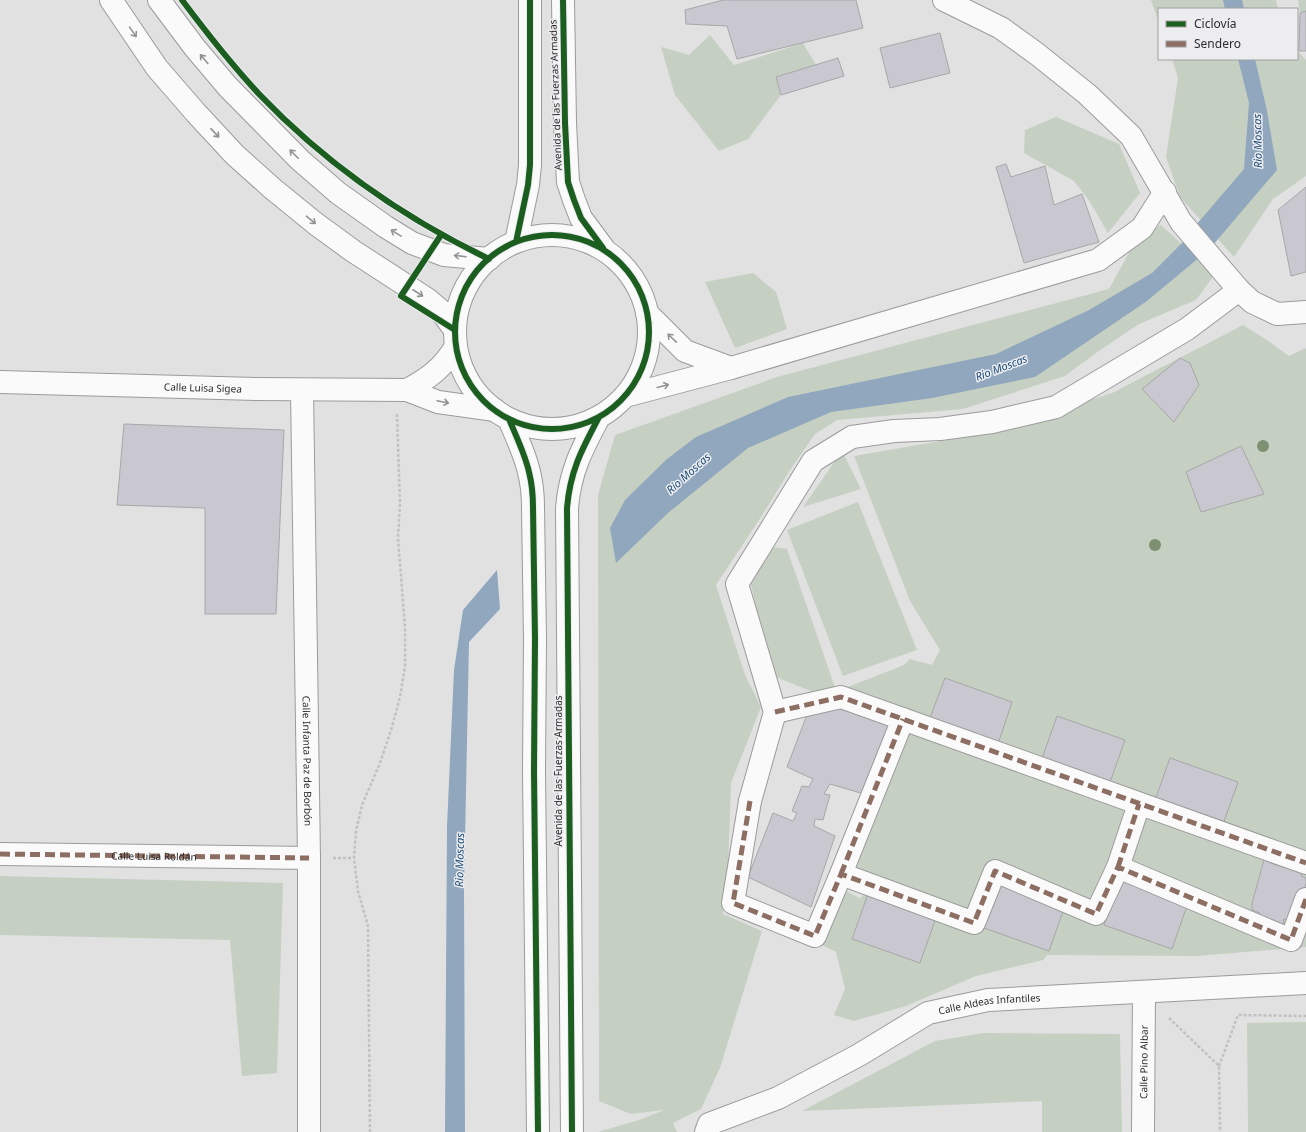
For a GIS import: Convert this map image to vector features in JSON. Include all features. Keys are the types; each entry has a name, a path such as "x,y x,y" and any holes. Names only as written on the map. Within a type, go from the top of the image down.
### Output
{"street":[{"path":"111,0 158,68 196,113 235,155 273,189 316,224 353,251 431,302 440,310 456,338"},
{"path":"159,0 195,48 228,87 300,160 338,193 386,227 412,243 444,254 489,259"},
{"path":"516,242 528,186 530,165 530,0"},
{"name":"Avenida de las Fuerzas Armadas","path":"563,0 566,167 568,182 581,218 605,252"},
{"path":"944,0 1001,28 1037,54 1087,94 1131,136 1181,222 1239,290 1252,302 1277,314 1306,312"},
{"path":"625,396 731,368 1098,260 1142,228 1164,192"},
{"path":"542,236 569,237 582,240 605,252 624,268 639,289 647,313 649,327 648,342 646,356 641,371 625,396 613,408 599,417 571,427 556,429 540,428 526,425 502,415 476,392 467,378 460,362 456,338 457,314 468,284 477,270 489,259 502,249 516,242 542,236"},
{"path":"903,720 815,936 733,903 750,801 775,712 737,584 813,461 852,437 894,431 940,429 992,422 1056,407 1187,329 1239,290"},
{"path":"647,313 686,350 731,368"},
{"name":"Calle Luisa Sigea","path":"407,390 425,380 449,358 456,338"},
{"name":"Calle Luisa Sigea","path":"0,382 302,390 407,390 438,402 502,415"},
{"name":"Calle Infanta Paz de Borbón","path":"302,390 318,858 309,1132"},
{"path":"502,415 523,453 529,472 532,494 535,639 534,771 538,1132"},
{"name":"Avenida de las Fuerzas Armadas","path":"572,1132 567,508 571,476 576,461 599,417"},
{"path":"775,712 841,697 1306,863"},
{"path":"841,874 974,924 995,871 1096,914 1118,867 1139,804"},
{"name":"Calle Luisa Roldán","path":"0,854 318,858"},
{"path":"1118,867 1291,940 1306,899"},
{"name":"Calle Aldeas Infantiles","path":"706,1132 710,1124 778,1098 859,1055 928,1013 988,1000 1306,983"},
{"name":"Calle Pino Albar","path":"1143,1132 1144,992"}],"path":[{"path":"370,1132 368,926 358,891 354,858 356,831 360,812 380,763 392,727 400,697 404,666 405,628 398,538 400,503 397,414"},
{"path":"318,858 354,858"},
{"path":"1220,1132 1219,1066 1238,1015 1306,1016"},
{"path":"1169,1018 1219,1066"}],"green space":[{"path":"1151,0 1276,0 1278,8 1158,8 1158,20"},
{"path":"1298,0 1306,0 1306,11 1300,13"},
{"path":"710,35 734,65 803,43 816,65 776,77 781,95 748,139 719,151 675,95 661,47 689,55"},
{"path":"1298,51 1306,60 1306,176 1273,199 1234,257 1180,197 1166,157 1178,78 1172,60 1298,60"},
{"path":"1056,117 1119,144 1140,193 1108,233 1090,202 1074,181 1024,153 1025,130"},
{"path":"1161,225 1215,274 1196,300 1139,324 1065,376 963,409 837,420 815,434 716,585 745,675 761,707 731,783 728,870 723,914 762,931 720,1068 701,1109 673,1123 677,1132 598,1132 639,1120 664,1110 631,1114 599,1101 598,495 615,435 777,377 1109,289 1136,240"},
{"path":"753,273 776,292 787,329 735,348 705,282"},
{"path":"1243,325 1289,356 1306,348 1306,947 1197,956 1047,955 1043,960 976,976 906,1006 854,1021 834,1015 845,989 836,952 822,945 843,890 860,898 869,891 841,874 899,735 914,711 848,687 904,665 910,659 932,665 940,650 910,601 854,456 993,432 1112,393"},
{"path":"842,451 861,489 803,507"},
{"path":"858,502 917,650 843,676 787,530"},
{"path":"773,547 787,549 837,693 818,694 771,675 750,580"},
{"path":"0,876 283,883 277,1073 242,1076 230,940 0,935"},
{"path":"1306,1022 1306,1132 1248,1132 1247,1023"},
{"path":"983,1033 1120,1034 1122,1132 1042,1132 1042,1101 802,1111 935,1041"}],"water":[{"path":"1223,0 1242,0 1244,8 1225,8"},
{"name":"Rio Moscas","path":"1238,60 1255,60 1267,111 1277,170 1213,245 1196,225 1244,169 1249,103"},
{"name":"Rio Moscas","path":"1185,240 1201,256 1147,301 1035,377 932,398 831,412 748,448 668,513 616,563 610,528 625,500 667,459 696,437 788,397 996,354 1089,310 1152,273"},
{"name":"Rio Moscas","path":"497,570 500,609 469,642 464,890 465,1132 445,1132 447,827 454,670 463,610"}],"building":[{"path":"723,0 856,0 863,28 737,59 727,26 686,24 685,10"},
{"path":"1306,11 1306,51 1299,51 1300,13"},
{"path":"940,33 950,73 890,88 880,48"},
{"path":"838,58 844,76 781,95 776,77"},
{"path":"1006,164 1011,177 1045,166 1054,205 1082,194 1099,242 1024,263 996,167"},
{"path":"1306,187 1306,272 1291,276 1278,210"},
{"path":"1180,358 1190,363 1199,385 1174,422 1142,389"},
{"path":"124,424 284,430 276,614 205,614 205,508 117,505"},
{"path":"1241,446 1264,494 1201,512 1186,472"},
{"path":"945,678 1012,702 996,750 927,726"},
{"path":"831,705 890,726 864,794 830,784 824,794 830,795 823,820 815,819 814,826 835,836 811,907 748,877 773,813 793,821 797,813 792,811 802,786 809,787 813,779 787,767 808,712"},
{"path":"1057,716 1125,740 1108,788 1040,764"},
{"path":"1170,758 1238,782 1221,830 1153,806"},
{"path":"1264,860 1276,865 1277,860 1303,869 1301,876 1306,878 1306,883 1294,923 1284,919 1282,933 1256,921 1260,913 1252,910 1252,903"},
{"path":"1121,876 1189,900 1172,949 1104,925"},
{"path":"998,879 1066,903 1049,951 981,927"},
{"path":"869,891 937,915 920,963 852,939"}],"marked path":[{"path":"775,712 841,697 1306,863"},
{"path":"841,874 903,719"},
{"path":"750,801 733,903 815,936 841,874 974,923 995,871 1096,914 1118,867 1291,940 1306,899"},
{"path":"1118,867 1139,804"},
{"path":"0,854 309,858"}],"cycle path":[{"path":"182,0 219,48 249,83 310,143 366,187 396,207 457,243 489,259"},
{"path":"516,242 528,185 530,165 530,0"},
{"path":"563,0 565,123 568,182 581,218 603,248"},
{"path":"441,235 401,296 455,330"},
{"path":"552,235 571,237 598,247 613,257 627,271 641,295 647,313 649,332 647,351 637,378 627,393 613,407 589,421 571,427 552,429 533,427 506,417 491,407 477,393 463,369 457,351 455,332 457,313 467,286 477,271 491,257 515,243 533,237 552,235"},
{"path":"572,1132 567,508 574,471 582,450 599,417"},
{"path":"509,419 527,465 533,498 538,1132"}]}
